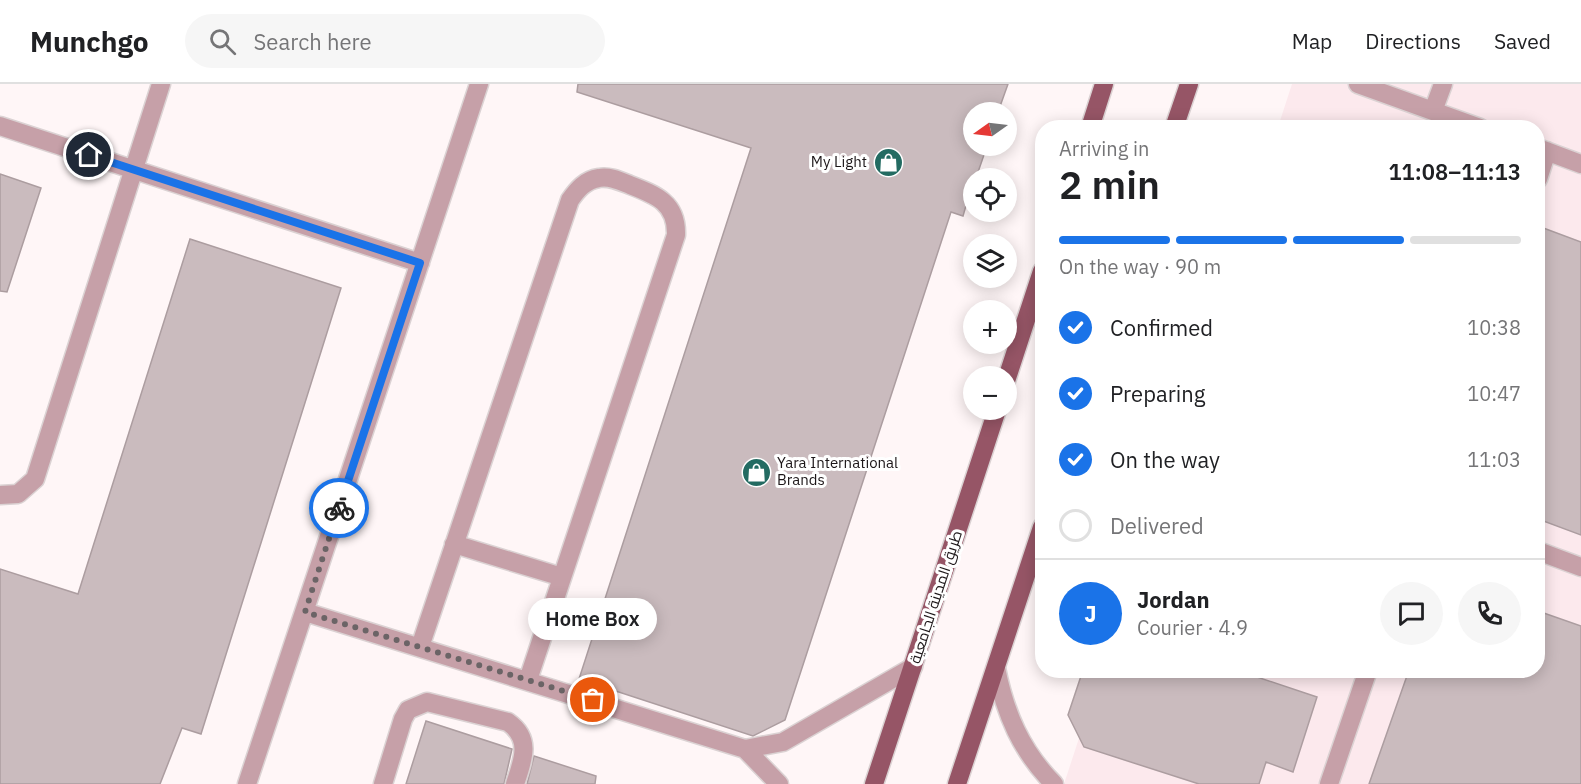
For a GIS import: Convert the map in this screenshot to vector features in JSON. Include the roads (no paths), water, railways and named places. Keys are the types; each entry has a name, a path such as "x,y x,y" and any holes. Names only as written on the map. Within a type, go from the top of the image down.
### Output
{"main road":[{"path":"1093,120 1104,84"},
{"path":"1177,120 1189,84"},
{"path":"1011,366 1035,292"},
{"name":"طريق المدينة الجامعية","path":"874,784 994,420"},
{"path":"957,784 1035,548"}],"street":[{"path":"0,495 18,494 35,479 161,84"},
{"path":"247,784 479,84"},
{"path":"1358,84 1458,120"},
{"path":"1433,111 1443,84"},
{"path":"0,126 420,263"},
{"path":"1545,151 1581,164"},
{"path":"420,647 570,200 586,182 598,178 610,178 658,195 667,203 677,223 676,235 528,680"},
{"path":"454,544 562,577"},
{"path":"1545,554 1581,567"},
{"path":"305,612 745,749 783,742 913,667"},
{"path":"996,668 1002,697 1012,724 1025,749 1054,784"},
{"path":"1329,784 1365,678"},
{"path":"383,784 402,719 408,710 427,702 508,722 515,728 524,744 525,754 515,784"},
{"path":"745,749 779,784"}],"place":[{"name":"My Light","path":"888,162"},
{"name":"Yara International Brands","path":"756,472"},
{"name":"Home Box","path":"593,700"}]}
